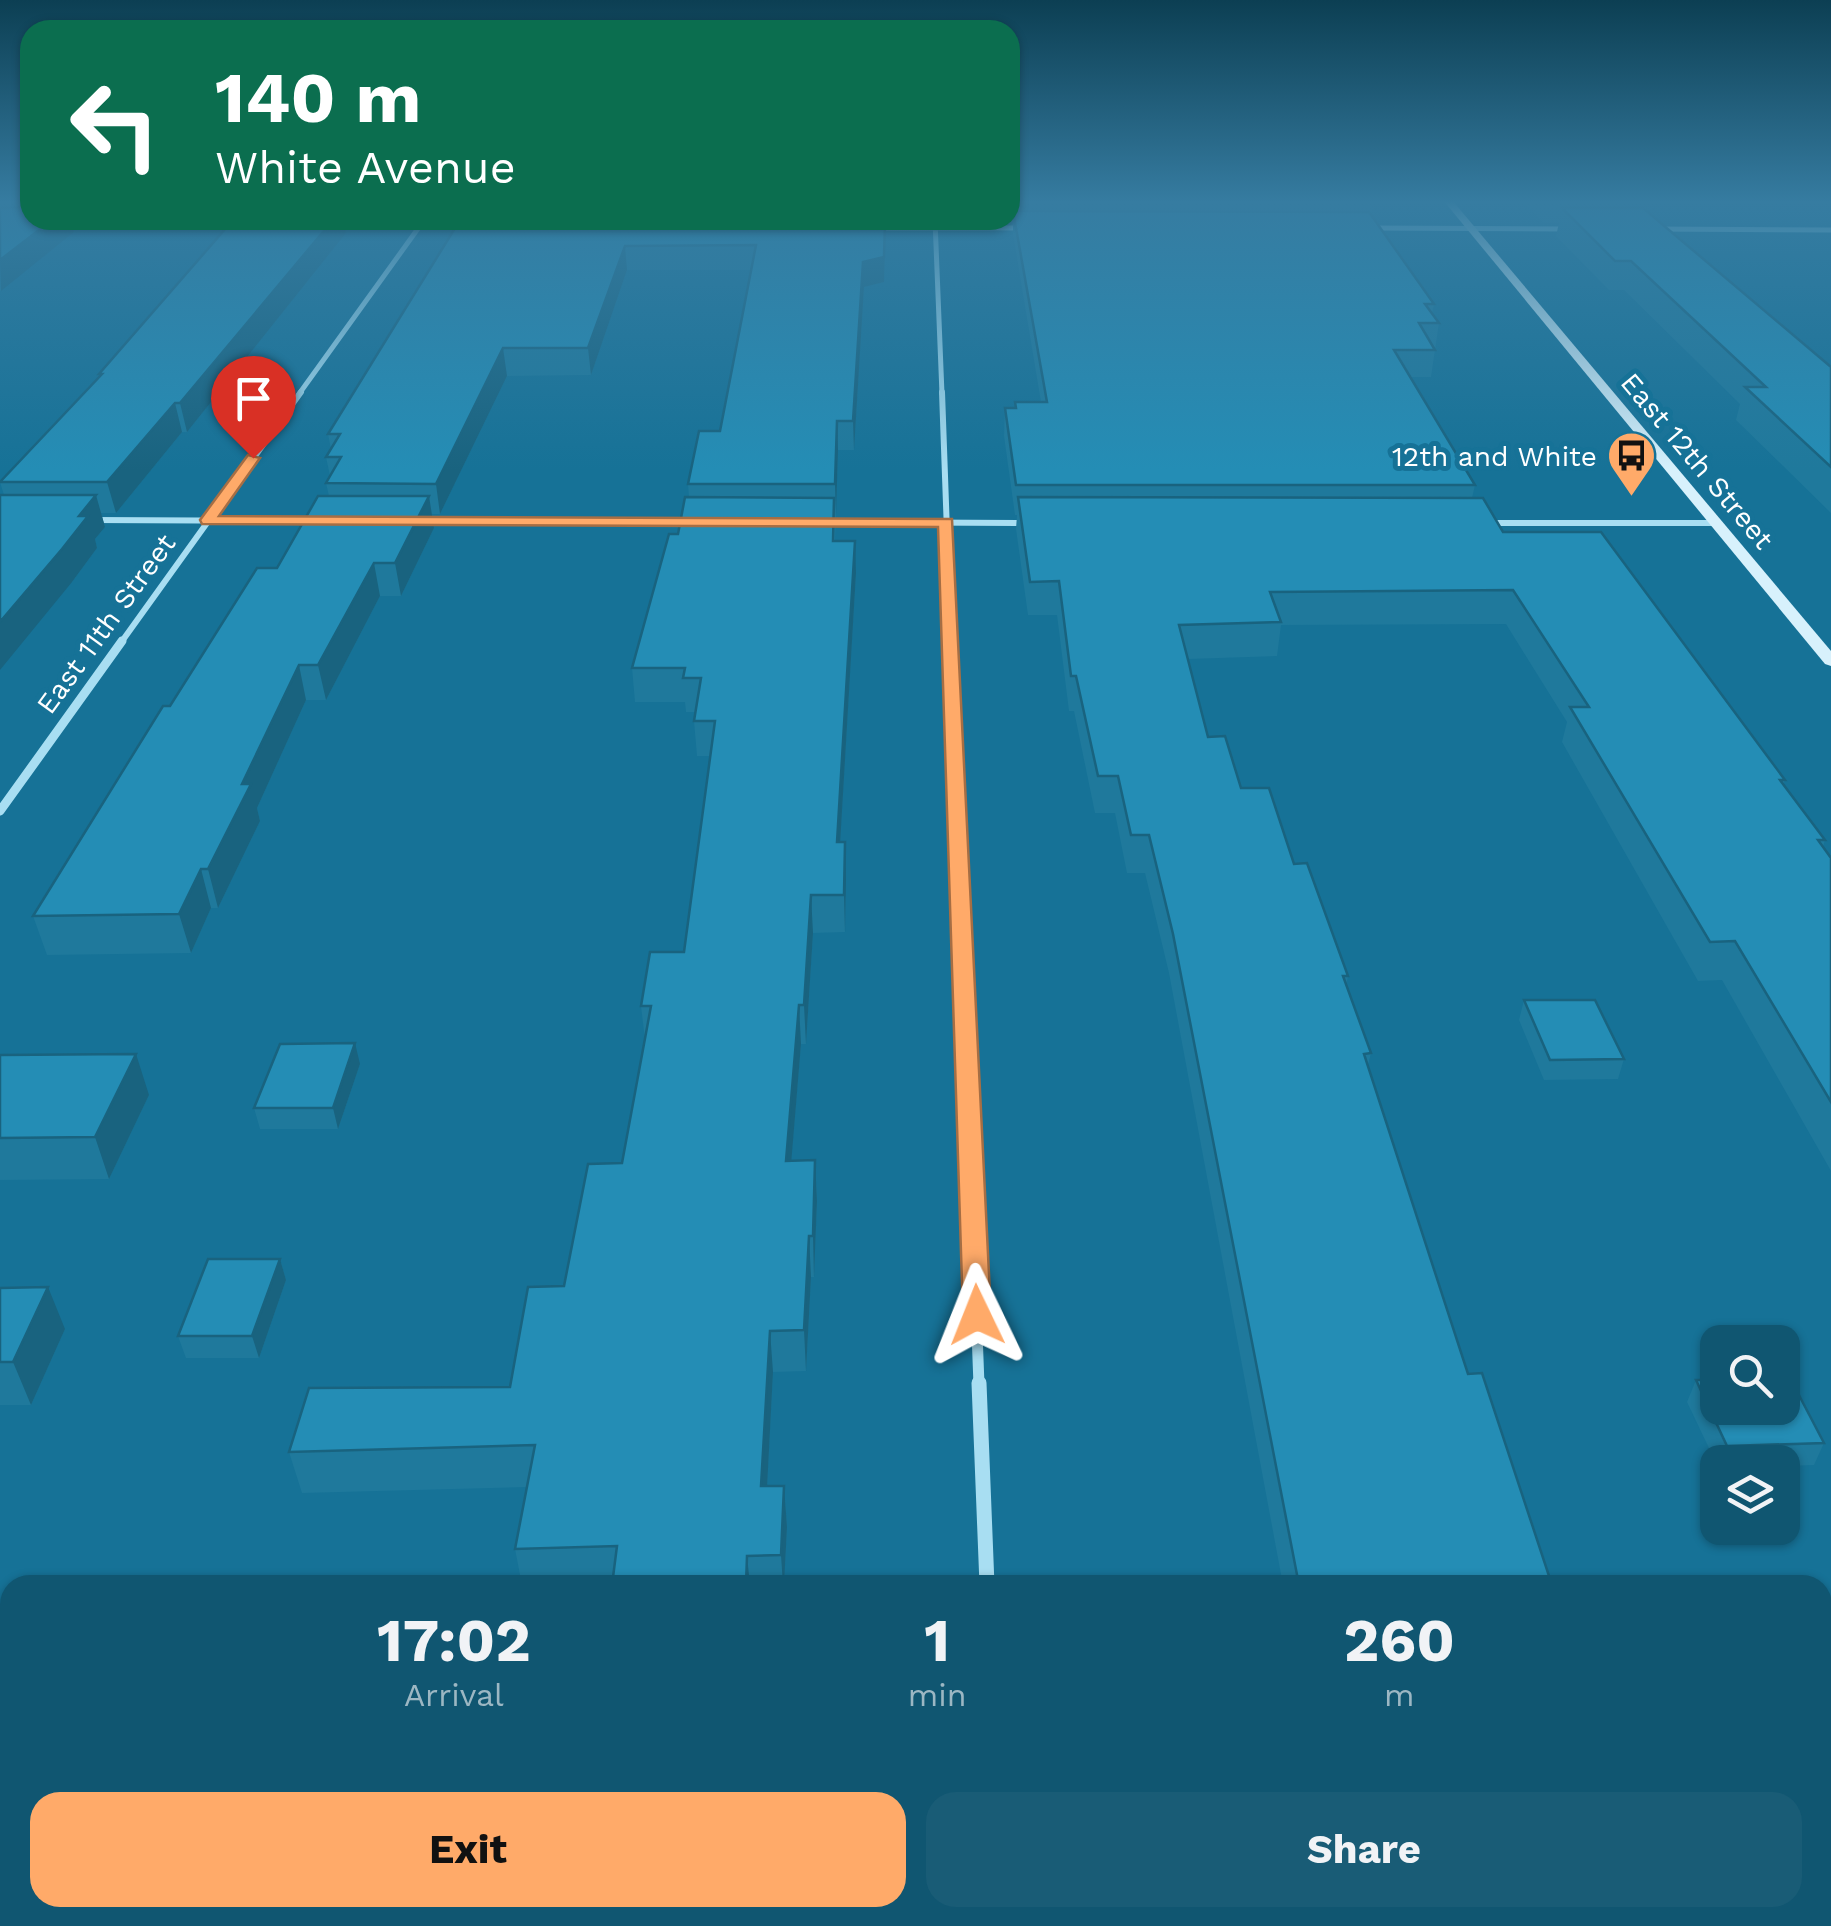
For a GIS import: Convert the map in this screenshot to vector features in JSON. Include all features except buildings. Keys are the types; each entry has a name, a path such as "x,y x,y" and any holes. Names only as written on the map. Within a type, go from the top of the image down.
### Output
{"street":[{"name":"East 11th Street","path":"0,811 373,290"},
{"path":"937,290 987,1575"},
{"name":"East 12th Street","path":"1521,290 1831,662"},
{"path":"72,520 332,521"},
{"path":"408,521 709,522"},
{"path":"806,522 1035,522"},
{"path":"1467,523 1716,524"}],"place":[{"name":"12th and White","path":"1632,498"}],"route":[{"path":"253,458 208,520 946,523 977,1315"}]}
